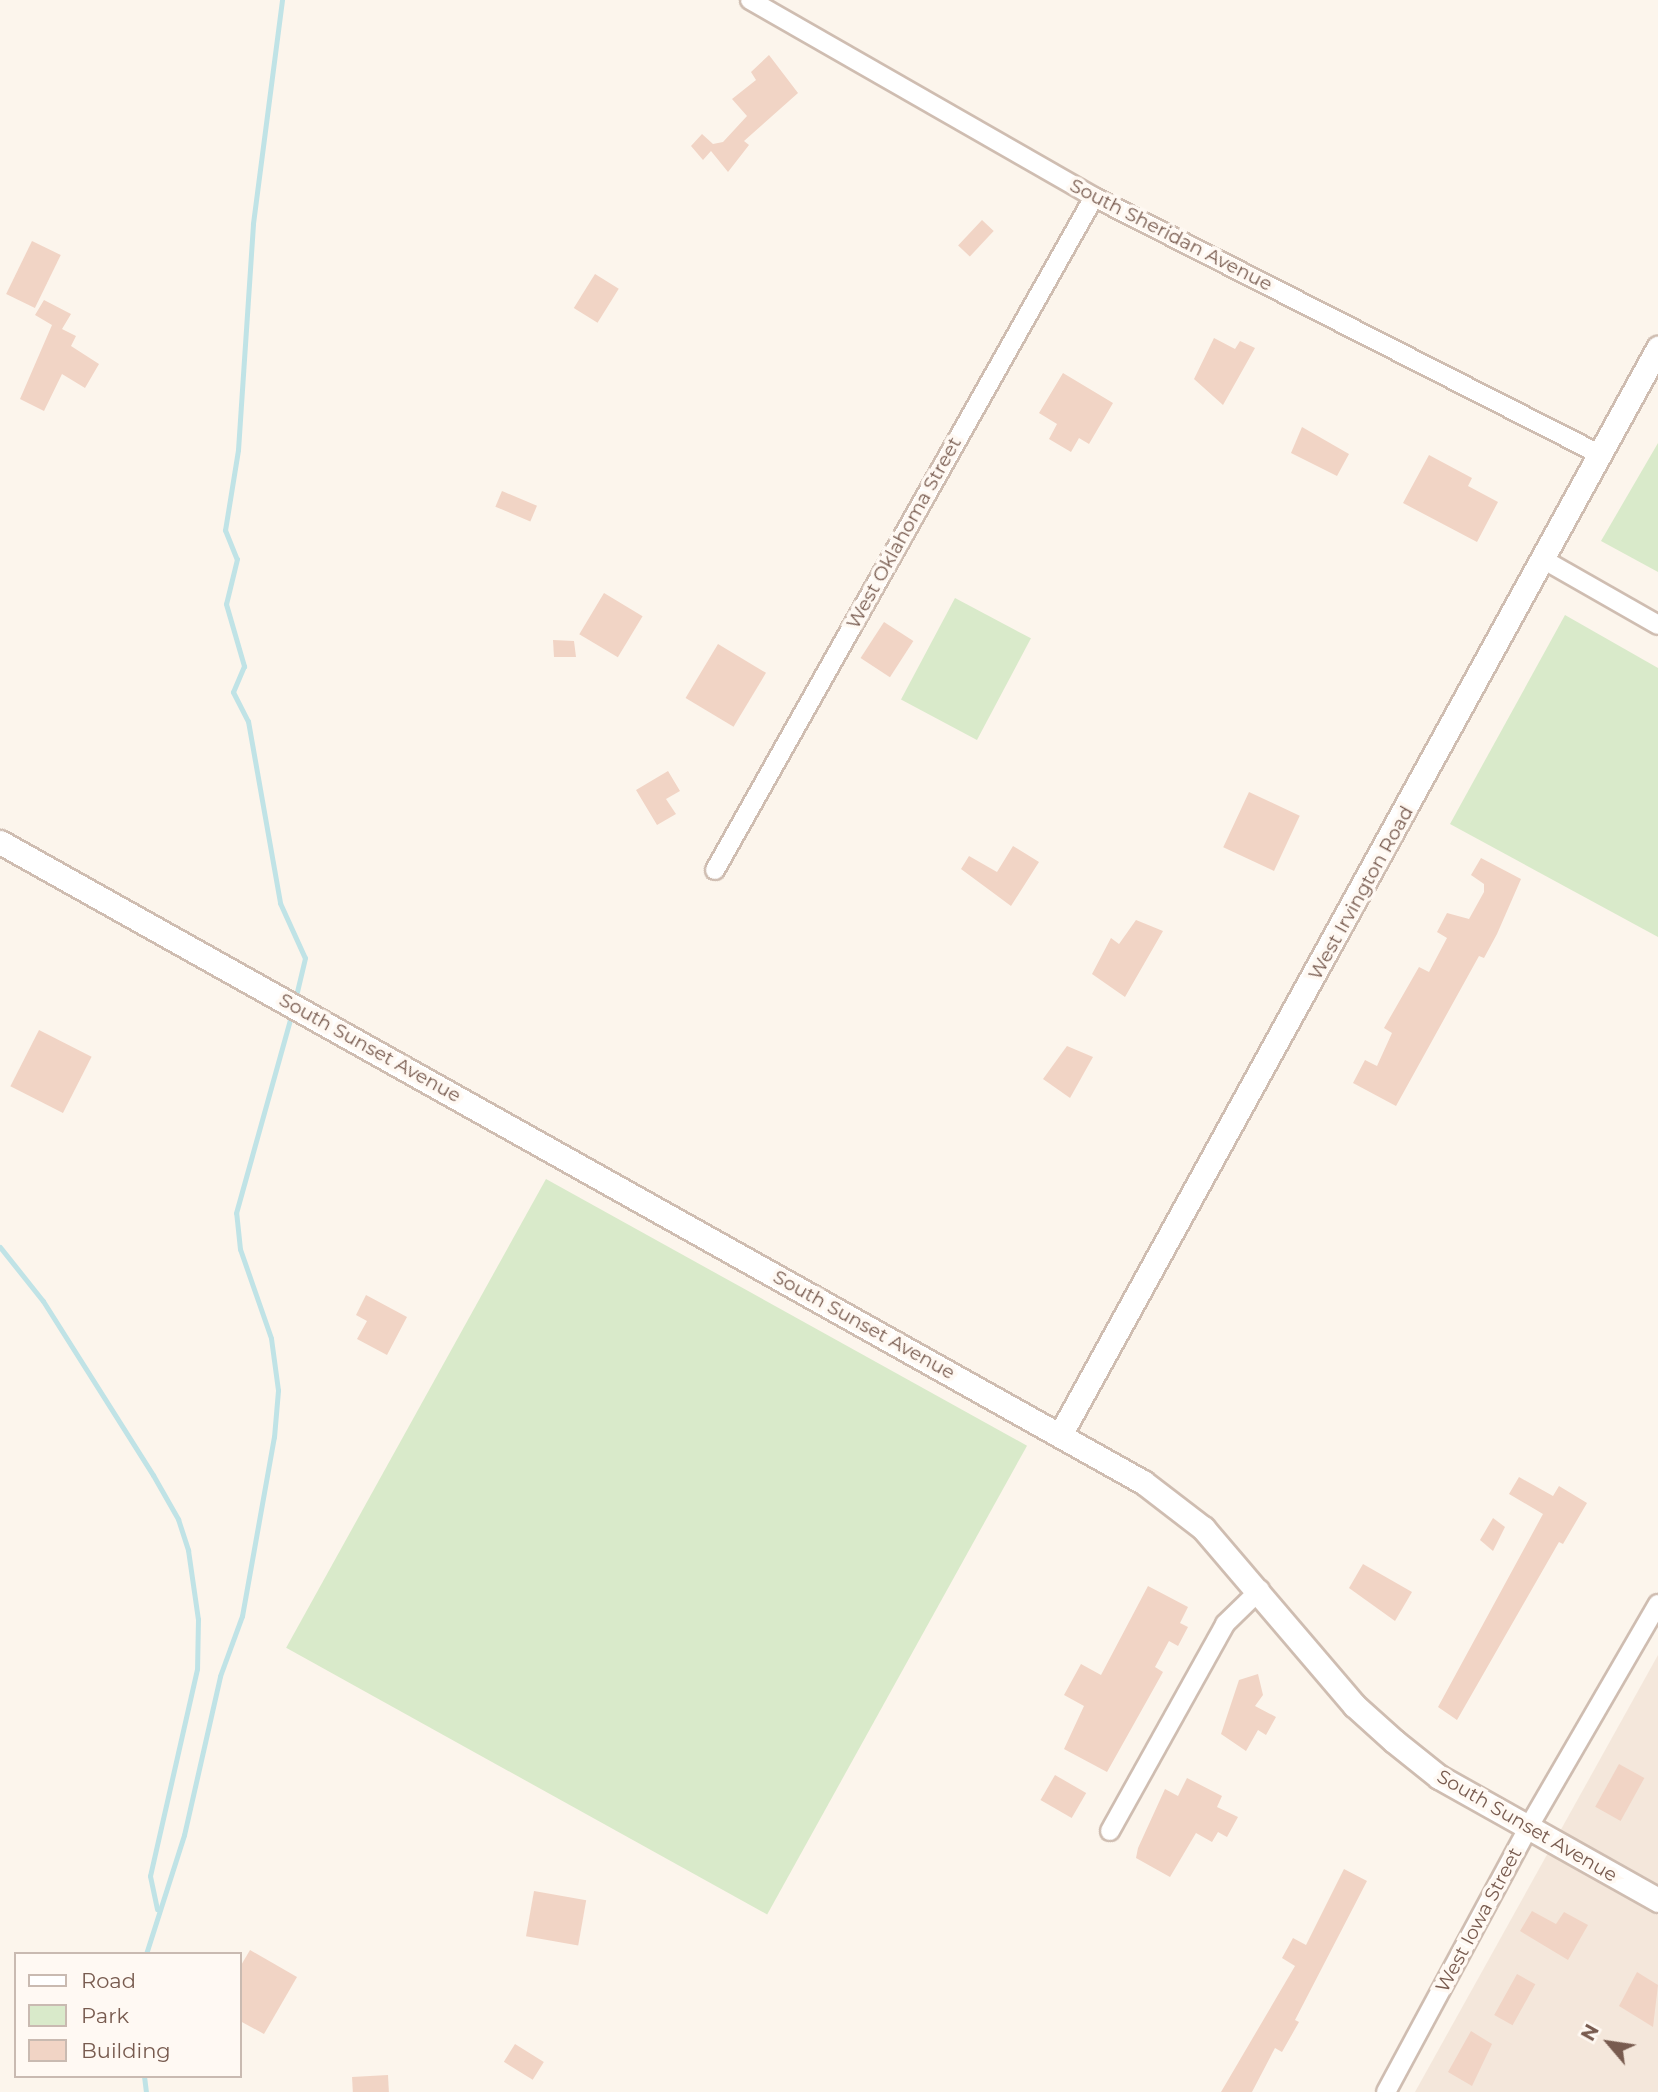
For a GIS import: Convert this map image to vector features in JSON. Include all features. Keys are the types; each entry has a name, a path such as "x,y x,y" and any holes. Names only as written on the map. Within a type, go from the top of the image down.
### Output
{"street":[{"name":"South Sheridan Avenue","path":"750,0 1094,197 1601,455"},
{"name":"West Oklahoma Street","path":"715,870 1094,197"},
{"name":"West Irvington Road","path":"1060,1435 1546,561 1658,348"},
{"path":"1546,561 1658,625"},
{"name":"South Sunset Avenue","path":"0,842 1167,1497 1260,1590 1354,1705 1394,1741 1439,1777 1658,1900"},
{"path":"1110,1831 1225,1624 1260,1590"},
{"name":"West Iowa Street","path":"1386,2092 1528,1828 1658,1604"}],"shaded area":[{"path":"1658,1655 1658,2092 1415,2092"}],"green space":[{"path":"1658,443 1658,572 1601,541"},
{"path":"955,598 1031,638 977,740 901,700"},
{"path":"1565,615 1658,668 1658,937 1450,824"},
{"path":"546,1179 1027,1446 767,1914 286,1648"}],"building":[{"path":"769,55 798,93 744,141 749,145 728,172 711,151 703,160 691,146 702,134 713,144 723,142 747,116 732,99 756,80 751,72"},
{"path":"982,220 994,231 970,257 958,246"},
{"path":"32,241 61,255 35,308 6,294"},
{"path":"595,274 619,289 598,323 574,308"},
{"path":"44,300 71,314 62,329 76,336 71,346 99,364 85,388 62,374 44,411 20,399 52,325 35,315"},
{"path":"1214,338 1235,349 1240,341 1255,348 1223,405 1194,379"},
{"path":"1063,373 1113,403 1089,444 1079,438 1071,452 1049,439 1057,424 1039,413"},
{"path":"1302,427 1349,454 1337,476 1291,453"},
{"path":"1429,455 1472,478 1468,486 1498,502 1477,542 1403,503"},
{"path":"502,491 537,506 530,521 495,507"},
{"path":"604,593 643,616 618,657 579,634"},
{"path":"884,622 913,641 890,677 861,658"},
{"path":"553,640 574,641 576,657 554,657"},
{"path":"718,644 766,673 734,727 686,698"},
{"path":"668,771 680,791 666,799 676,814 657,825 636,790"},
{"path":"1249,792 1300,816 1274,871 1223,847"},
{"path":"1013,846 1039,862 1011,906 961,869 969,856 997,872"},
{"path":"1481,858 1521,879 1484,958 1479,956 1396,1106 1353,1083 1365,1060 1377,1066 1392,1033 1384,1028 1419,967 1429,972 1447,938 1437,932 1447,913 1469,919 1484,892 1484,884 1471,875"},
{"path":"1136,920 1163,931 1125,997 1092,974 1111,938 1119,944"},
{"path":"39,1030 92,1057 63,1113 10,1086"},
{"path":"1067,1046 1093,1057 1070,1098 1043,1079"},
{"path":"366,1295 407,1317 387,1355 357,1339 367,1321 356,1315"},
{"path":"1519,1477 1553,1496 1559,1486 1587,1503 1563,1544 1559,1542 1457,1720 1438,1707 1543,1514 1509,1494"},
{"path":"1493,1518 1505,1527 1493,1551 1480,1540"},
{"path":"1363,1564 1412,1592 1395,1621 1349,1588"},
{"path":"1148,1586 1188,1607 1180,1623 1188,1627 1178,1646 1169,1641 1155,1667 1163,1672 1107,1772 1064,1749 1084,1706 1064,1695 1081,1664 1101,1675"},
{"path":"1258,1674 1263,1695 1255,1706 1276,1717 1266,1735 1258,1730 1246,1751 1221,1734 1239,1680"},
{"path":"1619,1764 1644,1778 1621,1821 1595,1807"},
{"path":"1055,1775 1086,1793 1072,1818 1040,1800"},
{"path":"1187,1778 1222,1796 1217,1807 1238,1817 1227,1837 1218,1832 1212,1842 1196,1833 1170,1877 1136,1858 1165,1789 1178,1796"},
{"path":"1344,1869 1367,1881 1295,2020 1299,2022 1282,2052 1275,2048 1252,2092 1221,2092 1295,1966 1282,1958 1293,1938 1306,1945"},
{"path":"534,1891 586,1900 578,1946 526,1936"},
{"path":"1532,1911 1556,1924 1564,1912 1588,1925 1568,1960 1520,1931"},
{"path":"250,1950 297,1977 264,2034 242,2022 242,1964"},
{"path":"1637,1972 1658,1985 1653,2027 1619,2006"},
{"path":"1517,1974 1535,1984 1513,2025 1494,2015"},
{"path":"1471,2031 1492,2044 1472,2086 1448,2072"},
{"path":"515,2044 544,2062 533,2080 504,2062"},
{"path":"388,2075 389,2092 353,2092 352,2077"}],"waterway":[{"path":"282,0 253,224 238,450 225,530 237,559 226,604 244,666 233,692 248,721 280,903 305,958 295,1000"},
{"path":"147,1952 184,1835 220,1676 242,1616 274,1437 278,1390 271,1338 240,1249 236,1213 292,1013"},
{"path":"0,1247 43,1301 153,1475 178,1519 188,1550 198,1619 197,1669 150,1876 157,1909"},
{"path":"144,2078 146,2092"}]}
